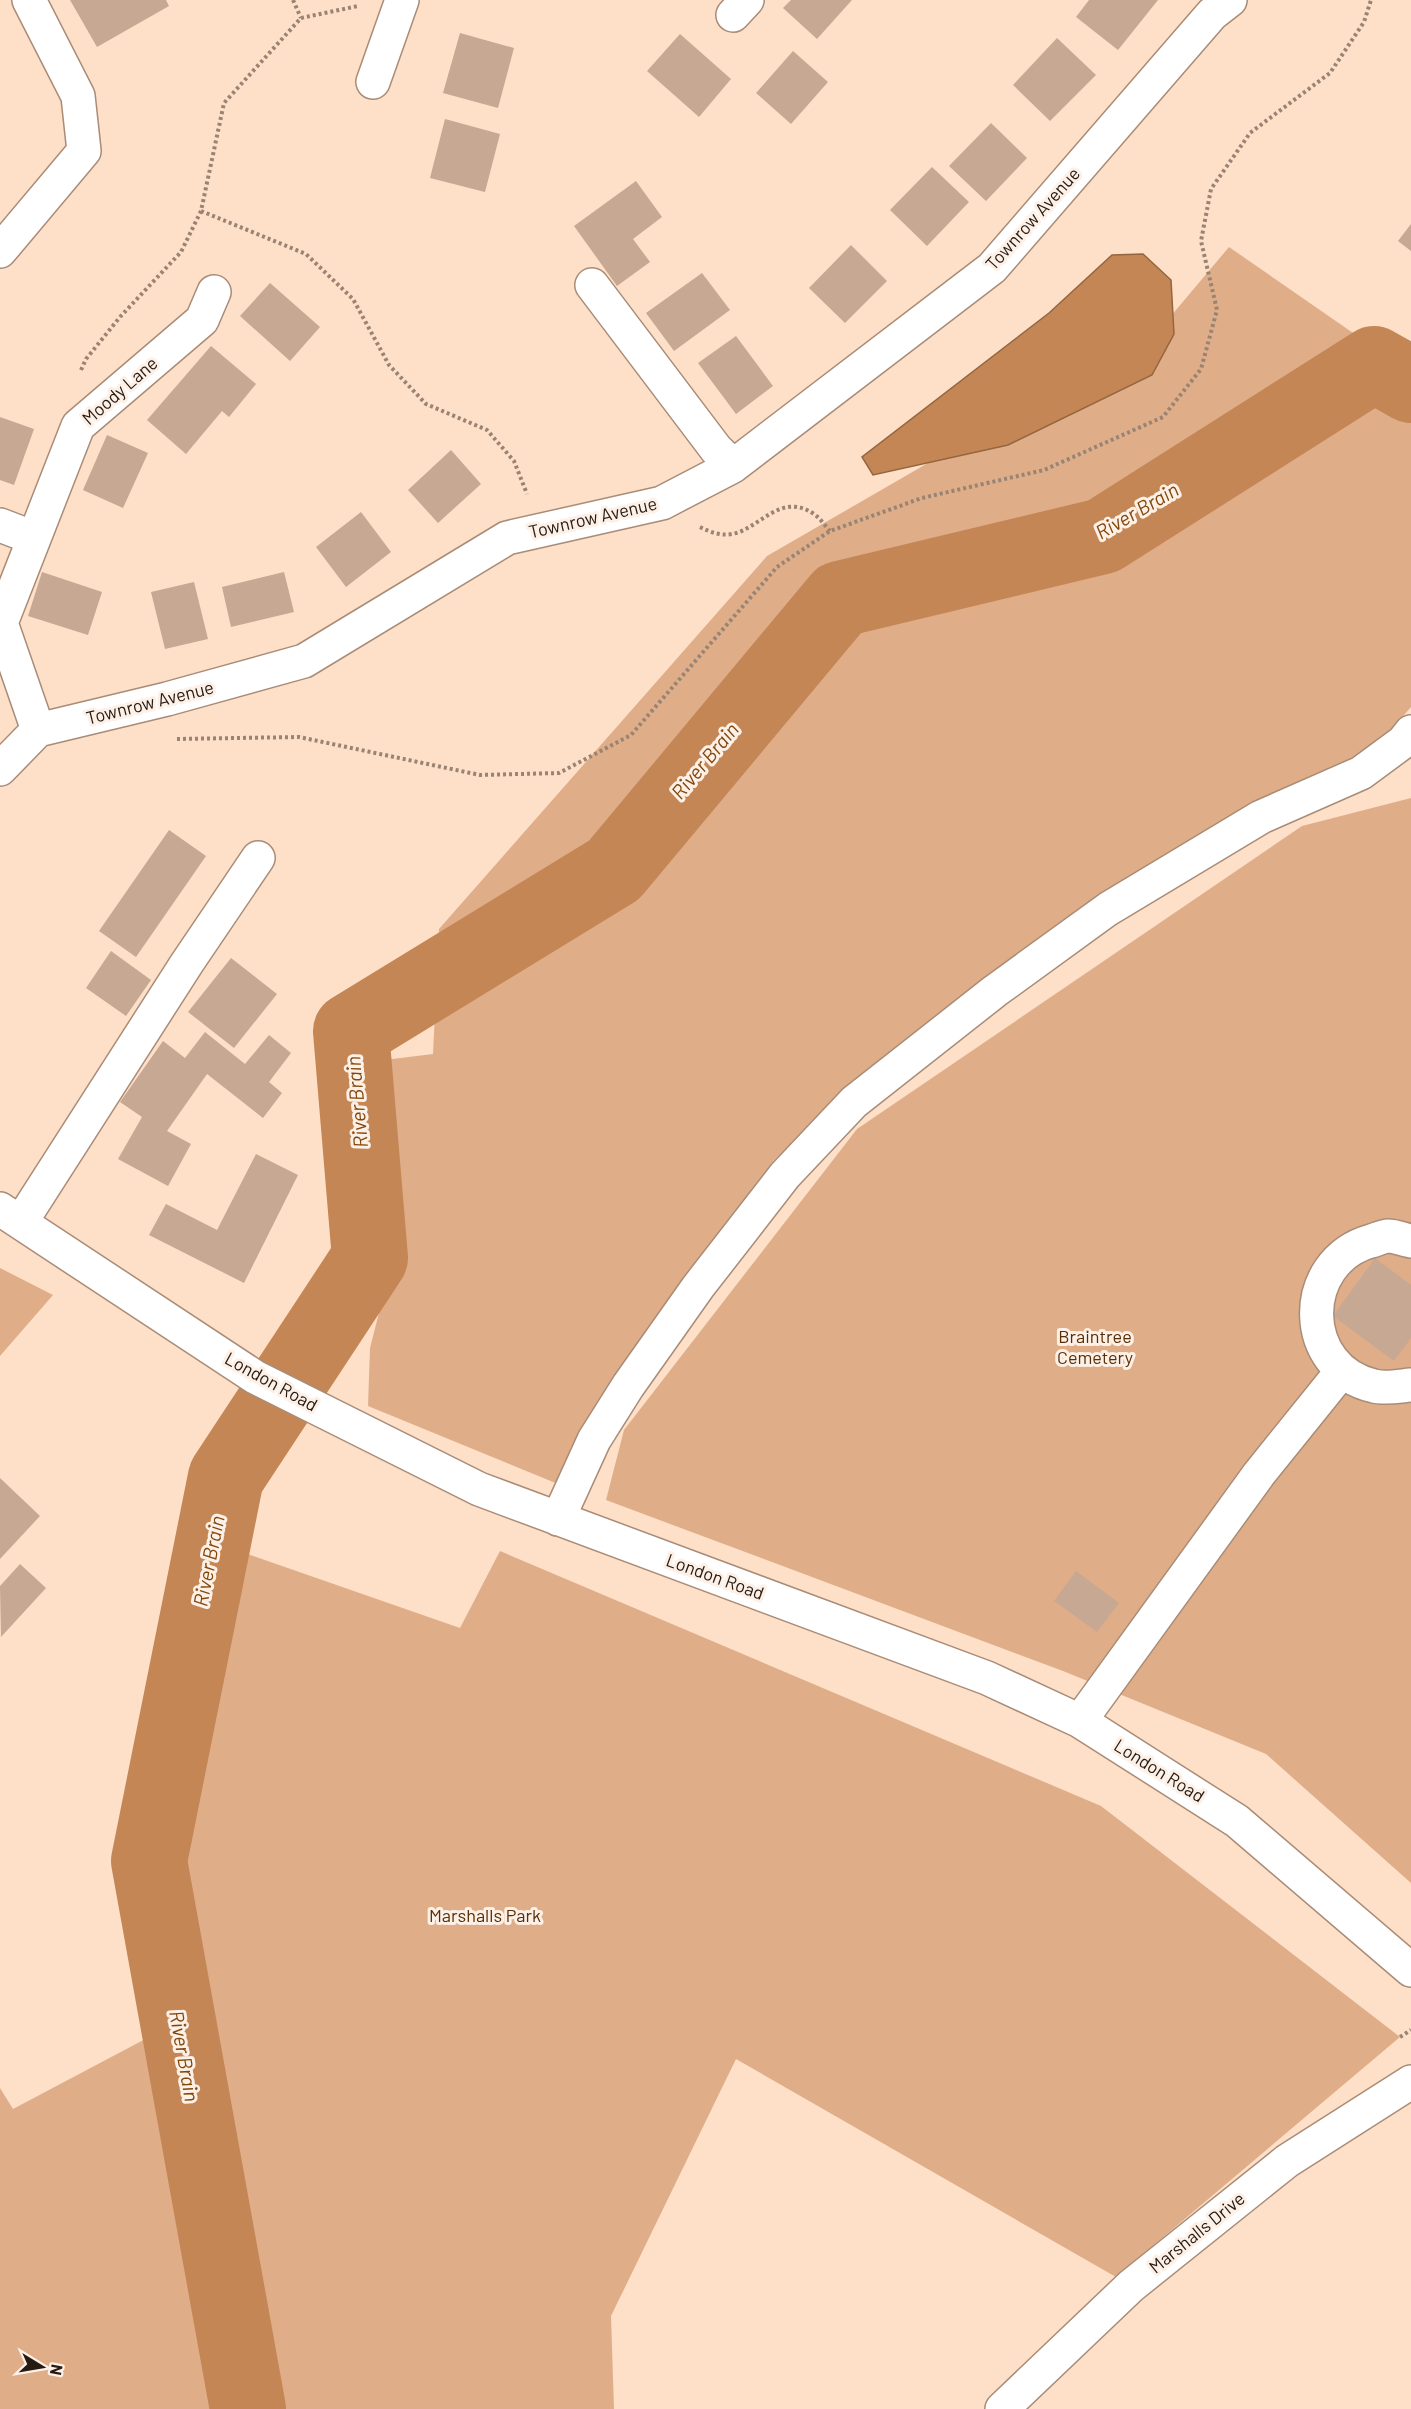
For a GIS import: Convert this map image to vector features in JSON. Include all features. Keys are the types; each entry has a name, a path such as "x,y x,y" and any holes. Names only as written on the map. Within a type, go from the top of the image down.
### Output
{"street":[{"path":"0,251 84,151 78,96 29,0"},
{"path":"373,82 402,0"},
{"name":"Townrow Avenue","path":"38,730 167,699 304,661 507,538 662,503 733,466 992,268 1212,14 1230,0"},
{"path":"592,285 733,466"},
{"name":"Moody Lane","path":"38,730 1,623 78,426 202,320 214,292"},
{"path":"0,525 34,538"},
{"path":"0,769 38,730"},
{"path":"558,1519 594,1440 628,1386 698,1287 785,1174 854,1102 995,991 1108,909 1261,817 1361,773 1403,742 1411,732"},
{"path":"10,1216 258,858"},
{"name":"London Road","path":"10,1216 255,1377 478,1489 987,1678 1080,1721 1238,1821 1411,1970"},
{"path":"1411,1241 1388,1236 1353,1246 1327,1271 1315,1306 1320,1341 1342,1371 1374,1387 1411,1385"},
{"path":"1080,1721 1259,1474 1342,1371"},
{"name":"Marshalls Drive","path":"1002,2409 1131,2286 1287,2161 1411,2082"}],"path":[{"path":"293,0 301,18"},
{"path":"174,739 299,737 480,775 559,773 631,735 777,567 830,531 922,498 1044,470 1163,417 1201,369 1217,310 1201,241 1210,189 1250,133 1330,73 1364,22 1371,0"},
{"path":"76,380 86,359 120,317 181,252 201,211 224,103 301,18 365,4"},
{"path":"201,211 306,254 353,299 389,365 426,404 487,430 514,461 531,504"},
{"path":"670,498 687,521 714,534 734,534 776,509 798,507 814,514 830,531"},
{"path":"1400,2037 1411,2030"}],"green space":[{"path":"1229,247 1411,373 1411,707 1362,763 1086,906 924,1026 774,1160 620,1371 580,1493 368,1406 370,1348 394,1254 376,1061 433,1054 439,929 767,556 1160,329"},
{"name":"Braintree Cemetery","path":"1411,798 1411,1883 1266,1754 1063,1671 606,1500 624,1430 857,1129 1302,826"},
{"path":"0,1268 53,1295 0,1356"},
{"name":"Marshalls Park","path":"500,1551 1101,1806 1400,2037 1116,2277 736,2059 611,2316 614,2409 281,2409 182,1864 242,1552 460,1628"},
{"path":"151,2036 225,2409 0,2409 0,2088 13,2109"}],"shaded area":[{"path":"1143,254 1171,280 1174,334 1152,375 1008,445 873,475 862,457 1049,313 1112,255"}],"building":[{"path":"70,0 166,0 169,6 97,47"},
{"path":"791,0 852,0 817,39 783,8"},
{"path":"1089,0 1158,0 1118,50 1076,17"},
{"path":"460,33 514,48 498,108 443,93"},
{"path":"680,34 731,79 699,117 647,71"},
{"path":"1057,38 1096,75 1050,121 1013,85"},
{"path":"793,51 828,82 791,124 756,93"},
{"path":"445,119 500,134 485,192 430,178"},
{"path":"991,123 1027,158 986,201 949,166"},
{"path":"932,167 969,202 927,246 890,210"},
{"path":"636,181 662,217 633,239 650,262 617,286 574,226"},
{"path":"1411,224 1411,251 1398,241"},
{"path":"851,245 887,281 845,323 809,288"},
{"path":"702,273 730,310 674,351 646,313"},
{"path":"270,283 320,327 290,361 240,316"},
{"path":"736,336 773,386 736,414 698,363"},
{"path":"211,346 256,384 229,417 222,411 186,454 147,420"},
{"path":"0,417 34,429 14,485 0,480"},
{"path":"107,435 148,453 123,508 83,490"},
{"path":"451,450 481,484 438,523 408,490"},
{"path":"361,512 391,552 346,587 316,547"},
{"path":"42,572 102,592 88,635 28,616"},
{"path":"284,572 294,612 231,627 222,587"},
{"path":"194,582 208,639 165,649 151,592"},
{"path":"169,830 206,856 136,957 99,931"},
{"path":"111,951 151,980 126,1016 86,988"},
{"path":"231,958 277,994 234,1048 188,1012"},
{"path":"205,1032 245,1064 269,1035 291,1053 269,1082 282,1093 263,1118 207,1074 167,1131 191,1144 168,1186 118,1159 142,1117 120,1102 163,1041 185,1058"},
{"path":"256,1154 298,1175 244,1283 149,1235 166,1204 217,1230"},
{"path":"1375,1258 1411,1285 1411,1338 1394,1361 1333,1316"},
{"path":"0,1478 40,1516 0,1559"},
{"path":"20,1564 46,1588 1,1637 0,1586"},
{"path":"1076,1571 1119,1603 1097,1632 1054,1601"}],"waterway":[{"name":"River Brain","path":"248,2409 149,1861 226,1477 370,1258 351,1031 614,870 840,599 1103,536 1374,364 1411,385"}]}
